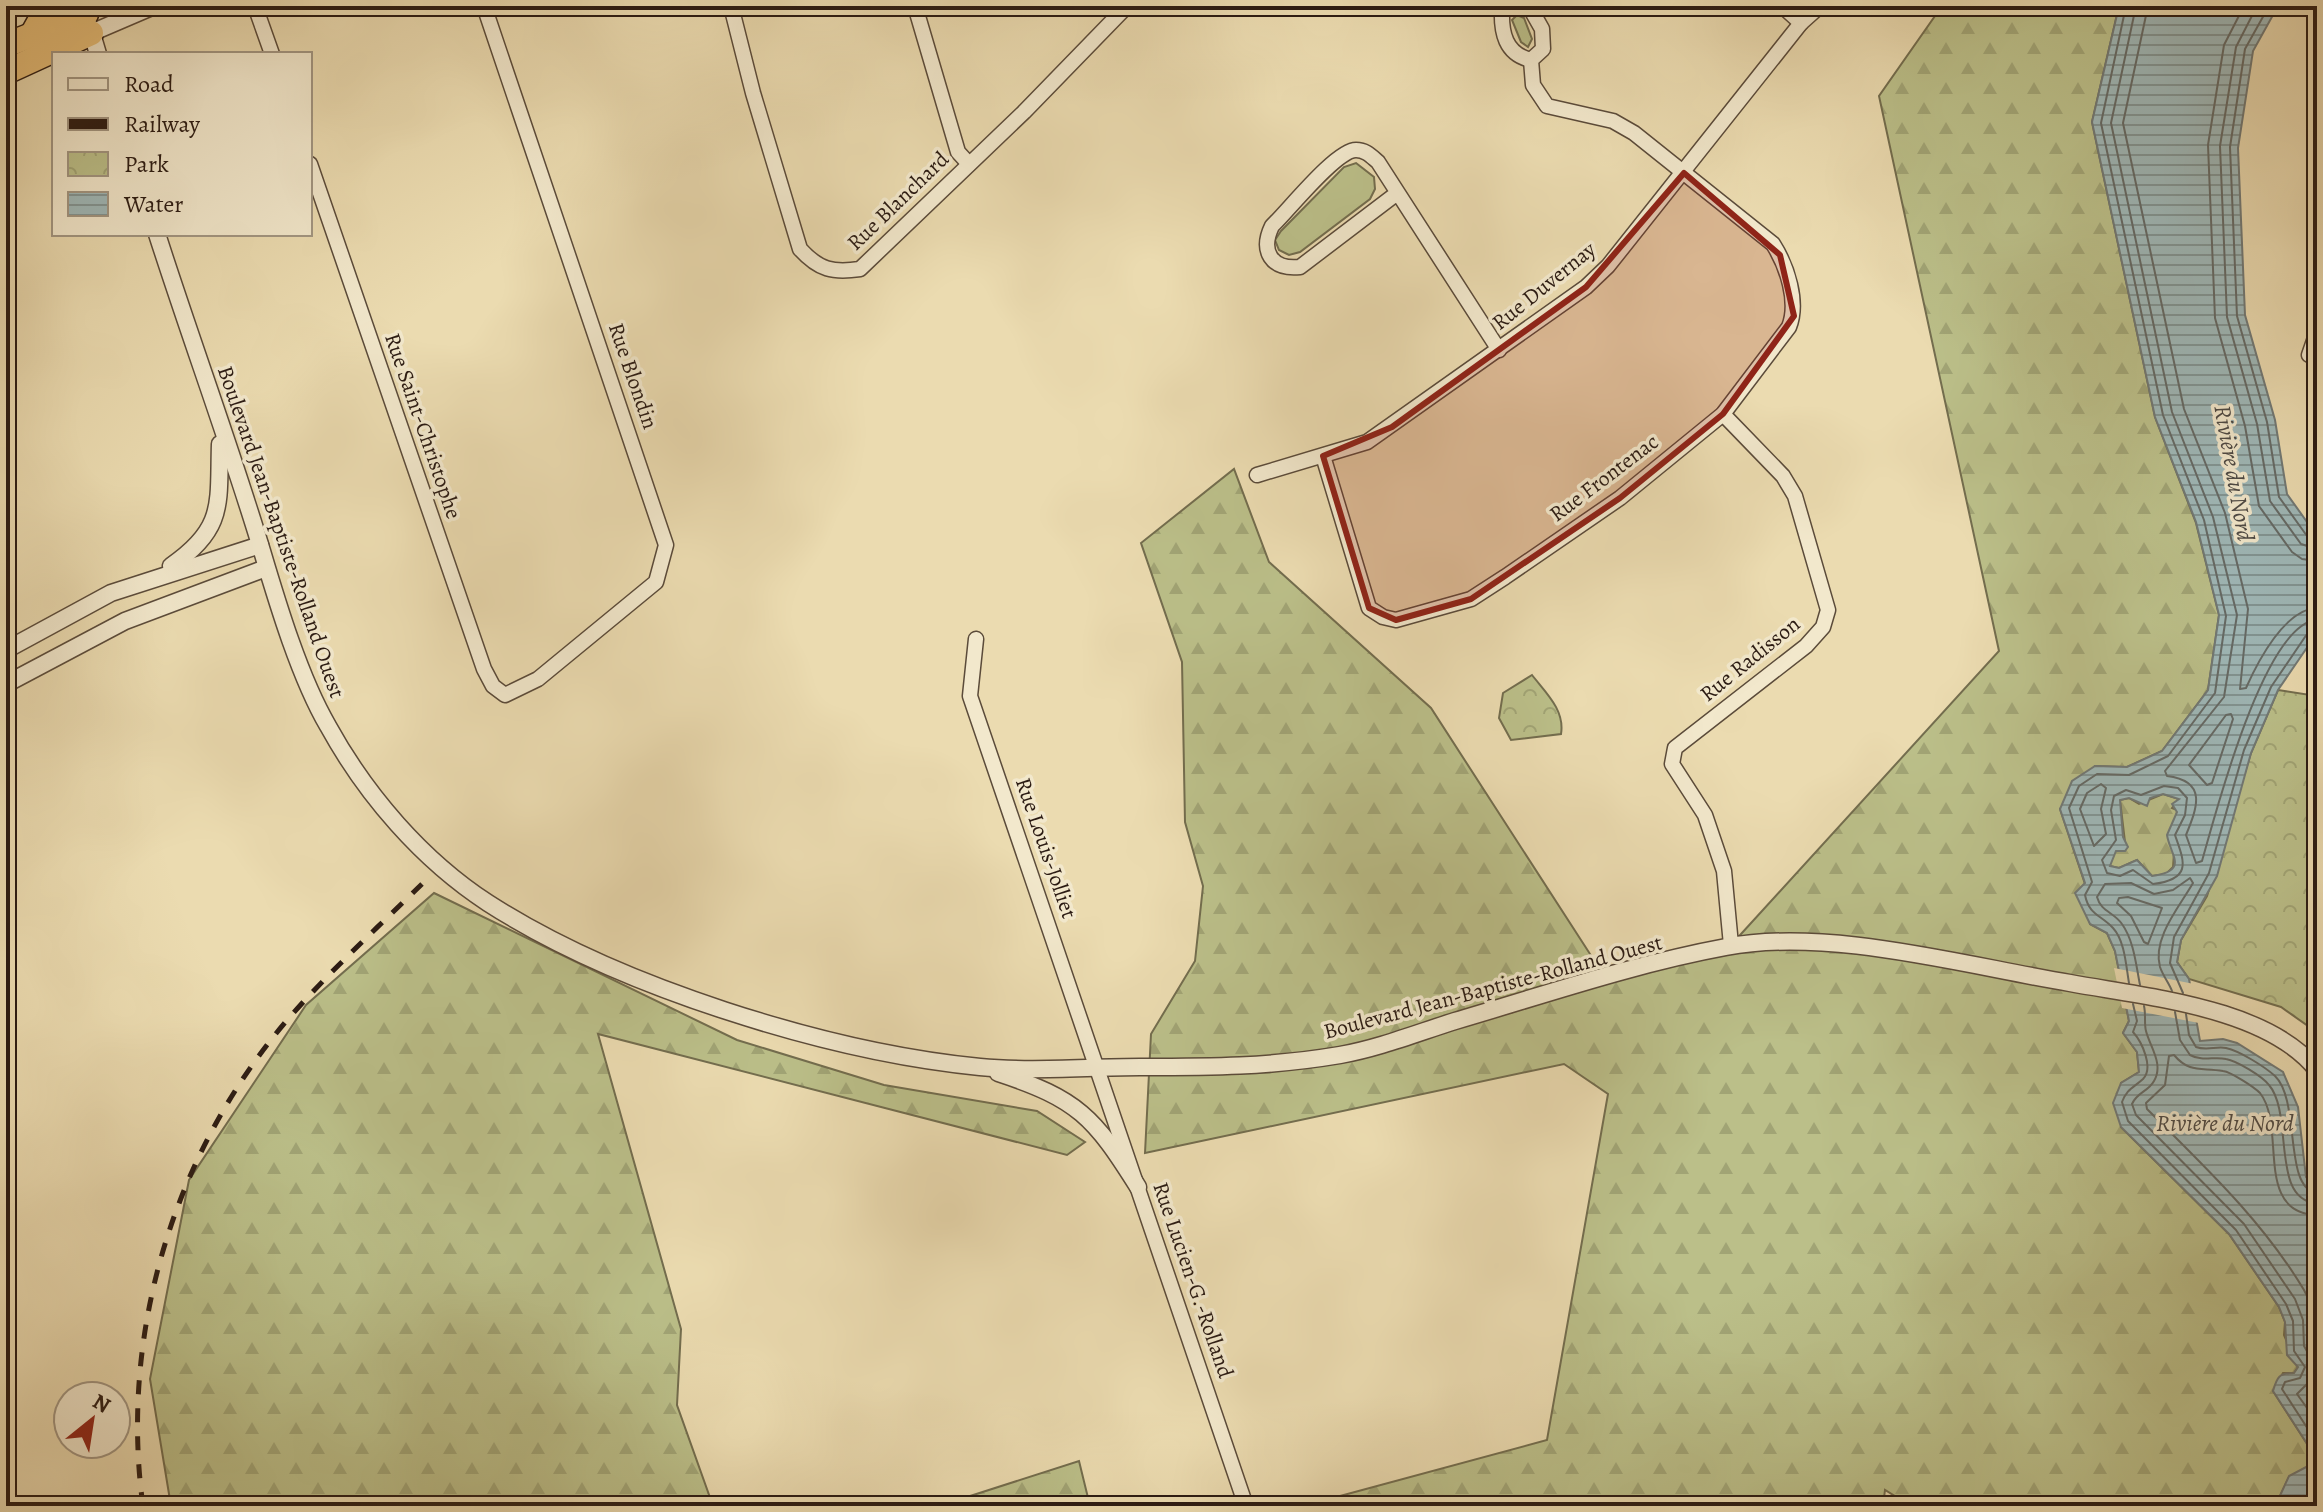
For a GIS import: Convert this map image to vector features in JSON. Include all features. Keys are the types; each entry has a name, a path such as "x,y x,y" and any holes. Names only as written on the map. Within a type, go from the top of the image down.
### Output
{"highway":[{"path":"32,35 48,6"},
{"path":"6,45 32,35 92,23"},
{"path":"15,68 92,23"},
{"path":"15,68 52,73"}],"street":[{"path":"92,23 154,6"},
{"path":"255,6 271,52"},
{"name":"Rue Blondin","path":"484,6 666,545 656,582 538,679 505,695"},
{"name":"Rue Blanchard","path":"731,6 753,93 800,249 815,266 837,272 860,269 1127,6"},
{"path":"915,6 958,152 969,164"},
{"path":"1505,6 1502,9 1501,32 1515,54 1531,60 1543,49 1542,29 1529,6"},
{"path":"1782,6 1801,23"},
{"name":"Rue Duvernay","path":"1257,475 1367,442 1586,287 1608,266 1684,173 1801,23 1820,6"},
{"name":"Rue Frontenac","path":"1323,456 1369,608 1383,617 1396,620 1471,599 1620,498 1723,414 1789,327 1794,316 1793,300 1780,255 1773,244 1656,148 1613,121 1547,106 1533,85 1531,60"},
{"path":"1396,194 1300,267 1288,268 1275,264 1266,254 1265,240 1272,226 1339,157 1353,150 1368,153 1378,162 1499,350"},
{"name":"Rue Saint-Christophe","path":"312,170 484,669 493,686 505,695"},
{"name":"Boulevard Jean-Baptiste-Rolland Ouest","path":"158,236 266,568 325,723 372,793 414,841 489,903 592,957 697,1001 793,1030 899,1055 982,1067 1263,1067 1351,1053 1565,988 1731,945 1852,946 2098,988 2205,1010 2274,1034 2307,1057 2317,1070"},
{"path":"2309,355 2317,332"},
{"name":"Rue Radisson","path":"1723,414 1783,476 1795,496 1828,610 1823,627 1806,646 1675,748 1672,764 1705,815 1724,871 1731,945"},
{"path":"156,575 200,541 219,510 221,430"},
{"path":"6,650 111,593 156,575 260,545"},
{"path":"6,684 125,621 266,568"},
{"name":"Rue Louis-Jolliet","path":"976,639 970,696 1098,1068"},
{"path":"982,1067 1067,1101 1101,1128 1138,1187"},
{"name":"Rue Lucien-G.-Rolland","path":"1098,1068 1246,1506"}],"highlighted area":[{"path":"1684,173 1780,255 1794,316 1723,414 1620,498 1471,599 1396,620 1369,608 1323,456 1392,427 1586,287"}],"green space":[{"path":"1942,6 2119,6 2092,122 2155,417 2196,523 2219,615 2208,690 2162,751 2127,767 2095,766 2060,809 2085,884 2090,924 2107,933 2115,951 2129,1021 2123,1033 2137,1052 2139,1072 2121,1083 2121,1127 2229,1234 2279,1307 2285,1322 2284,1335 2298,1367 2294,1373 2283,1373 2273,1391 2313,1453 2312,1464 2289,1477 2279,1498 2288,1506 1911,1506 1885,1490 1883,1506 1530,1506 1518,1502 1491,1502 1303,1506 1547,1440 1608,1094 1564,1064 1145,1153 1151,1034 1195,961 1203,886 1185,822 1182,662 1141,543 1234,469 1269,562 1431,708 1601,971 1731,945 1999,651 1879,96"},
{"path":"1517,15 1524,18 1532,39 1528,47 1521,42 1512,20"},
{"path":"1356,163 1374,177 1375,189 1370,199 1300,252 1289,255 1279,250 1275,240 1281,231 1344,167"},
{"path":"1532,675 1557,710 1561,734 1511,740 1499,718 1503,693"},
{"path":"2278,690 2317,696 2317,1037 2315,1031 2281,1007 2189,979 2177,962 2181,940 2207,896 2251,753"},
{"path":"2163,794 2179,799 2172,808 2177,810 2173,867 2166,874 2152,876 2137,860 2119,868 2110,866 2111,856 2125,842 2120,800 2129,798 2139,804"},
{"path":"434,893 737,1040 884,1085 1037,1111 1085,1142 1067,1155 598,1034 681,1329 677,1405 713,1506 171,1506 150,1379 189,1180 306,1005"},
{"path":"1079,1461 1090,1506 939,1506"}],"water":[{"name":"Rivière du Nord","path":"2119,6 2278,6 2253,51 2238,148 2245,315 2275,420 2287,494 2317,536 2317,633 2278,690 2251,753 2217,876 2181,940 2177,962 2189,979 2200,1041 2223,1039 2237,1043 2283,1072 2298,1107 2306,1177 2317,1188 2317,1506 2288,1506 2279,1498 2289,1476 2312,1464 2313,1453 2273,1391 2279,1377 2294,1373 2298,1367 2287,1355 2285,1322 2279,1307 2229,1234 2121,1127 2113,1103 2121,1083 2139,1072 2137,1052 2123,1033 2129,1021 2115,951 2107,933 2090,924 2075,893 2085,883 2060,809 2072,781 2095,766 2127,767 2162,751 2208,690 2219,615 2196,522 2155,417 2092,122","holes":["2163,794 2179,799 2172,804 2177,812 2167,835 2175,861 2171,870 2152,876 2137,860 2119,868 2110,866 2116,851 2125,851 2128,847 2123,837 2120,800 2129,798 2147,806 2150,798"]}],"pier":[{"path":"2114,968 2194,984 2199,1023 2122,1008"}],"railway":[{"path":"143,1506 138,1441 140,1375 149,1310 164,1247 186,1185 215,1126 249,1070 289,1018 422,884"}]}
